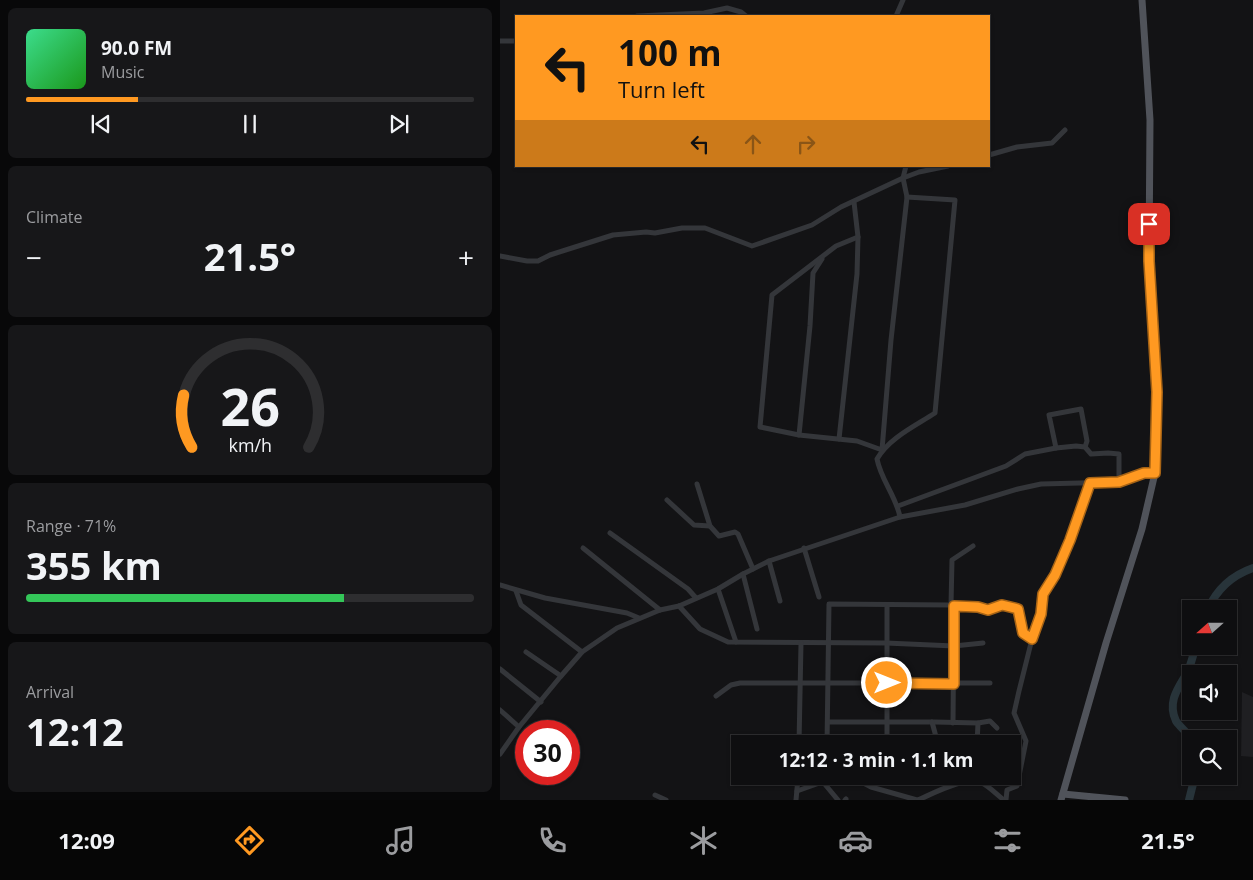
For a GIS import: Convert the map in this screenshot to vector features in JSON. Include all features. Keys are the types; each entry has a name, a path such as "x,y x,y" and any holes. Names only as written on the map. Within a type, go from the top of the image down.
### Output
{"main road":[{"path":"1125,800 1062,797 1106,643 1142,529 1155,473 1157,392 1149,261 1150,120 1142,0"}],"street":[{"path":"896,15 903,0"},
{"path":"659,15 704,13 727,8 745,15"},
{"path":"500,41 515,41"},
{"path":"990,155 1018,147 1052,143 1065,130"},
{"path":"882,450 906,197 903,178 906,167"},
{"path":"500,256 538,261 550,255 613,235 654,233 690,228 705,228 752,246 812,225 903,178 919,172 943,167"},
{"path":"900,517 898,506 879,470 877,459 882,450 905,432 935,413 955,200 906,197"},
{"path":"840,439 857,274 858,237 854,202"},
{"path":"858,237 836,246 772,295 760,427 799,435 857,441 882,450"},
{"path":"799,435 810,326 813,273 824,256"},
{"path":"1056,448 1049,415 1081,409 1087,441 1085,447"},
{"path":"898,506 1006,466 1025,454 1056,448 1076,446 1085,447 1091,454 1119,454 1119,482"},
{"path":"525,720 582,652 617,628 660,610 679,606 718,589 769,561 900,517 965,504 1018,489 1041,484 1119,482 1144,473 1155,473"},
{"path":"984,785 1005,800 1007,790 1017,786 1026,741 1014,713 1032,639 1041,614 1043,594 1055,575 1070,540 1090,483"},
{"path":"697,484 710,526 719,536 735,532 738,534 753,569"},
{"path":"667,500 694,525 710,526"},
{"path":"610,533 688,589 696,598"},
{"path":"953,723 952,560 974,546"},
{"path":"582,548 660,610"},
{"path":"804,548 818,597"},
{"path":"769,561 780,601"},
{"path":"743,574 757,629"},
{"path":"500,585 545,598 627,613 639,618"},
{"path":"718,589 736,642"},
{"path":"516,591 520,604 582,652"},
{"path":"827,735 829,604 952,605 978,607 988,610 1002,605 1018,609 1023,633 1032,639"},
{"path":"887,604 887,735"},
{"path":"679,606 700,629 728,642 886,643 954,646 983,643"},
{"path":"799,735 801,643"},
{"path":"526,652 561,676"},
{"path":"500,669 541,702"},
{"path":"716,696 731,685 740,682 990,683"},
{"path":"500,710 515,723"},
{"path":"828,722 978,723 990,721 996,728"},
{"path":"932,722 936,735"},
{"path":"977,735 978,723"},
{"path":"500,754 515,733"},
{"path":"796,800 797,785"},
{"path":"797,791 814,785"},
{"path":"826,785 838,800"},
{"path":"867,785 918,800 954,785"},
{"path":"655,795 666,800"}],"shaded area":[{"path":"1242,692 1253,697 1253,757 1241,756"}],"waterway":[{"path":"1213,600 1221,589 1232,579 1253,568"},
{"path":"1184,730 1176,721 1173,701 1193,655"},
{"path":"1189,800 1193,785"}],"route":[{"path":"887,683 954,684 954,606 978,607 988,610 1002,605 1018,609 1023,633 1032,639 1041,614 1043,594 1055,575 1070,540 1090,483 1119,482 1144,473 1155,473 1157,392 1149,261 1149,224"}]}
